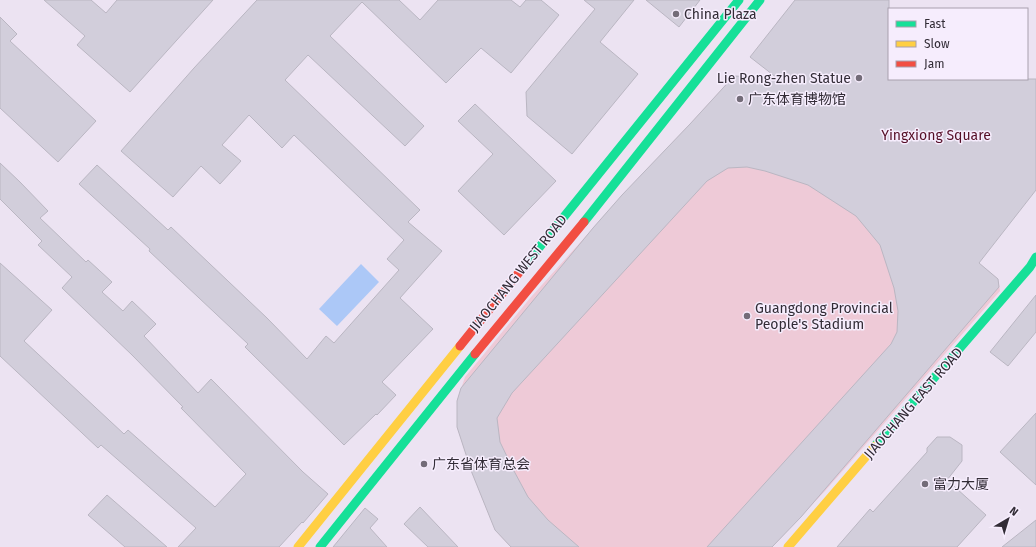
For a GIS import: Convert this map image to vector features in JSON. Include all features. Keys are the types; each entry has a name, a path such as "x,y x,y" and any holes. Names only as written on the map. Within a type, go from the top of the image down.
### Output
{"street":[{"name":"JIAOCHANG WEST ROAD","path":"298,547 739,0"},
{"name":"JIAOCHANG WEST ROAD","path":"320,547 463,369 588,217 760,0"},
{"name":"JIAOCHANG EAST ROAD","path":"788,547 1024,273 1036,257"}],"shaded area":[{"name":"Guangdong Provincial People's Stadium","path":"735,76 869,176 998,279 1000,291 825,491 772,547 511,547 495,530 472,473 457,427 457,401 465,377 531,297 623,195"}],"water":[{"path":"361,264 379,282 337,326 319,309"}],"building":[{"path":"44,0 91,0 106,13 117,0 213,0 130,92 77,45 85,36"},
{"path":"257,0 399,0 420,20 438,0 511,0 520,7 526,0 541,0 559,15 511,73 481,48 446,83 362,2 330,36 424,126 405,146 308,55 285,80 420,210 408,222 442,251 400,298 433,329 382,382 396,395 377,415 376,414 344,445 245,347 248,344 149,251 150,249 79,184 97,165 168,230 171,227 267,318 307,359 326,336 334,343 399,270 387,259 404,240 294,135 282,148 249,115 222,145 241,161 220,184 201,166 173,197 121,151 194,68"},
{"path":"584,0 634,0 600,42 638,74 572,154 527,116 526,92 595,9"},
{"name":"China Plaza","path":"646,0 700,0 679,27"},
{"path":"795,0 889,0 888,80 1036,79 1036,190 979,263 998,279 999,287 801,517 772,547 707,547 891,344 897,332 898,311 894,288 880,245 856,216 808,185 765,171 747,167 728,168 707,181 512,393 497,418 500,442 528,497 548,520 579,547 511,547 495,530 472,473 457,427 457,401 461,388 593,228 734,76 777,78 750,57"},
{"path":"0,17 17,34 10,41 96,121 58,162 0,108"},
{"path":"475,104 556,181 504,235 458,191 493,154 458,121"},
{"path":"0,163 48,211 40,218 86,262 88,260 112,282 102,292 123,311 132,301 156,324 144,336 198,393 211,379 303,472 328,494 303,523 302,522 279,547 178,547 196,528 101,445 98,448 0,356 0,263 52,310 24,341 124,434 128,430 215,507 246,474 181,408 183,407 132,355 62,288 72,277 38,245 42,241 0,199"},
{"path":"1036,295 1036,332 1008,366 990,352"},
{"path":"1036,413 1036,485 1000,452"},
{"name":"富力大厦","path":"937,437 950,437 962,445 962,461 947,480 986,515 957,547 837,547 870,509 873,512 927,452 927,448"},
{"path":"107,495 167,547 125,547 88,515"},
{"path":"420,507 458,547 428,547 404,524"},
{"path":"365,508 378,519 370,528 387,547 333,547"},
{"path":"1036,520 1036,547 1002,547"}],"traffic: fast":[{"path":"521,270 739,0"},
{"path":"584,222 760,0"},
{"path":"875,446 1030,267 1036,257"},
{"path":"320,547 475,354"}],"traffic: slow":[{"path":"298,547 460,346"},
{"path":"788,547 875,446"}],"traffic: jam":[{"path":"475,354 584,222"},
{"path":"460,346 521,270"}],"place":[{"name":"China Plaza","path":"676,14"},
{"name":"Lie Rong-zhen Statue","path":"859,78"},
{"name":"广东体育博物馆","path":"740,99"},
{"name":"Guangdong Provincial People's Stadium","path":"747,316"},
{"name":"广东省体育总会","path":"424,464"},
{"name":"富力大厦","path":"925,484"}],"park label":[{"name":"Yingxiong Square","path":"936,135"}]}
